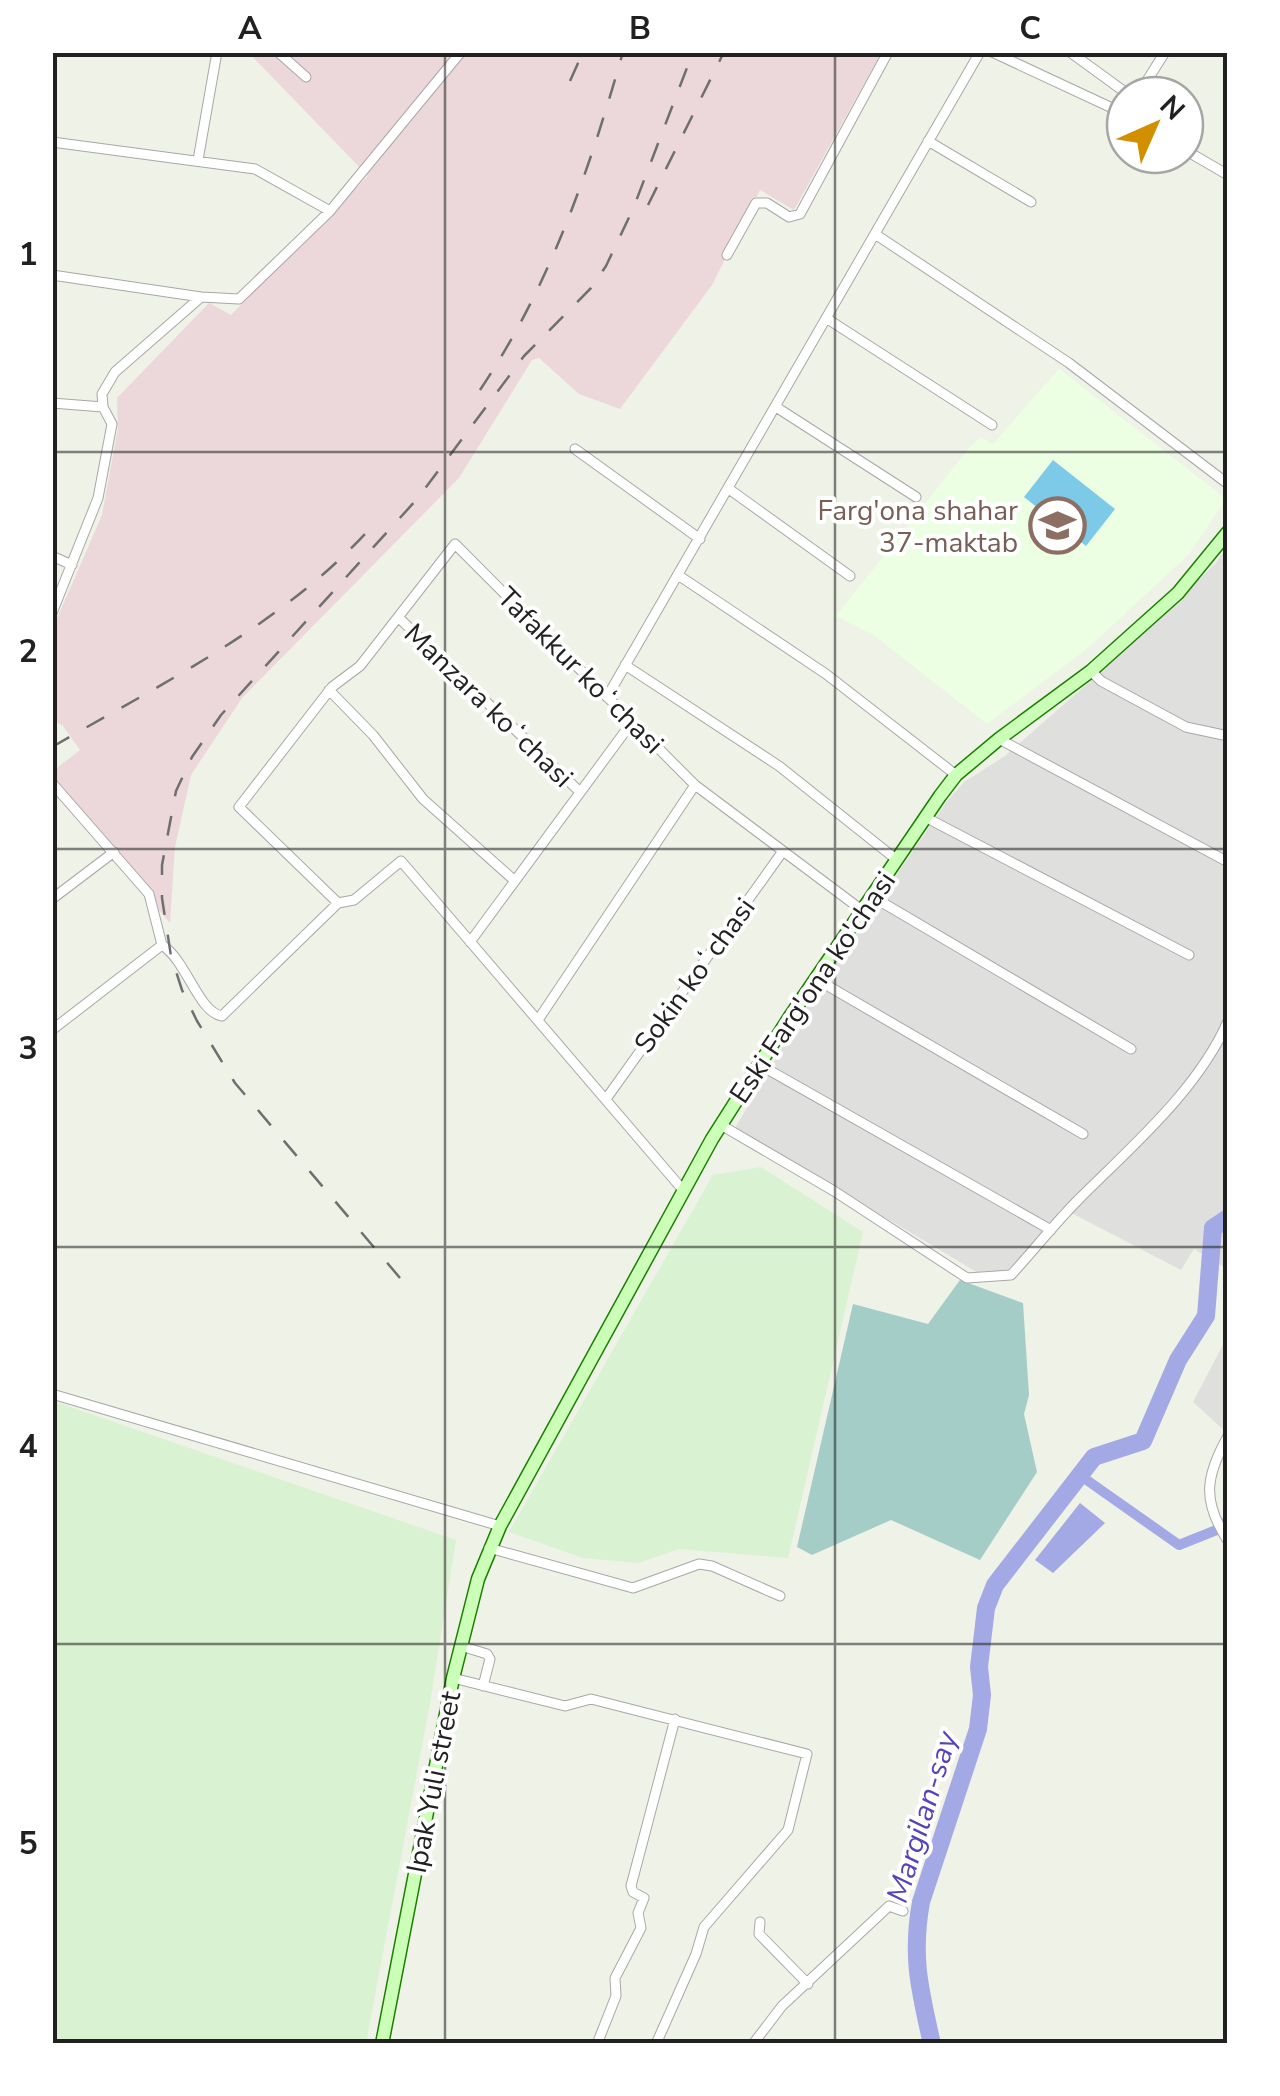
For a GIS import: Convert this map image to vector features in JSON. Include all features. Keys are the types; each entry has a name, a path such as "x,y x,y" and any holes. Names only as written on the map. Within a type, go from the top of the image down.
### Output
{"main road":[{"name":"Eski Farg'ona ko'chasi","path":"500,1526 721,1125 925,817 956,775 1092,672 1178,593 1228,532"},
{"name":"Ipak Yuli street","path":"382,2044 460,1646 489,1548 500,1526"}],"street":[{"path":"198,160 217,52"},
{"path":"278,52 306,77"},
{"path":"52,275 240,299 330,211 460,52"},
{"path":"727,255 759,201 790,217 800,214 888,52"},
{"path":"607,696 980,52"},
{"path":"992,52 1105,105"},
{"path":"1070,52 1105,78"},
{"path":"1151,75 1165,52"},
{"path":"52,142 255,168 330,211"},
{"path":"928,142 1031,202"},
{"path":"1205,162 1228,175"},
{"path":"875,234 1069,363 1228,484"},
{"path":"52,613 98,498 112,424 102,407 102,394 116,372 201,297"},
{"path":"826,318 992,425"},
{"path":"52,402 102,407"},
{"path":"776,408 916,496"},
{"path":"576,449 700,539"},
{"path":"729,489 850,576"},
{"name":"Tafakkur koʻchasi","path":"329,690 360,666 455,544 695,785 863,911"},
{"path":"52,556 72,565"},
{"path":"678,575 826,674 956,775"},
{"name":"Manzara koʻchasi","path":"398,617 580,792"},
{"path":"626,665 779,766 897,860"},
{"path":"1092,672 1100,681 1186,727 1228,736"},
{"path":"338,904 239,808 329,690 374,735 424,799 516,881"},
{"path":"470,942 632,722"},
{"path":"999,739 1228,862"},
{"path":"52,783 152,900 162,946 176,955 210,1012 222,1016 338,904 354,900 401,862 684,1190"},
{"path":"538,1020 695,785"},
{"path":"925,817 1190,955"},
{"name":"Sokin koʻchasi","path":"606,1099 783,851"},
{"path":"52,899 114,852"},
{"path":"873,897 1131,1048"},
{"path":"52,1030 162,946"},
{"path":"816,979 1082,1134"},
{"path":"721,1125 834,1191 967,1278 1011,1275 1152,1129 1223,1044 1228,1021"},
{"path":"760,1065 1051,1230"},
{"path":"52,1394 500,1526"},
{"path":"1225,1537 1214,1519 1207,1486 1226,1444"},
{"path":"489,1548 633,1588 699,1564 712,1566 780,1596"},
{"path":"460,1646 487,1654 490,1659 484,1686"},
{"path":"453,1678 566,1706 592,1698 807,1754 788,1830 704,1927 656,2044"},
{"path":"597,2044 616,1996 615,1978 641,1928 638,1913 644,1898 633,1892 631,1886 675,1719"},
{"path":"753,2044 782,2006 889,1906 904,1911"},
{"path":"760,1922 760,1934 808,1984"}],"shaded area":[{"path":"249,53 881,53 794,210 760,190 712,285 620,409 579,394 539,358 532,360 459,478 242,698 191,775 175,847 170,923 53,788 53,771 80,750 63,726 53,720 52,630 102,515 118,428 117,398 209,303 231,315 368,176"},
{"name":"Farg'ona shahar 37-maktab","path":"1059,369 1226,499 1189,554 1088,648 987,724 875,636 836,616 969,448 981,437 993,444"},
{"path":"1053,460 1115,509 1086,546 1024,497"},
{"path":"1227,547 1227,1269 1194,1249 1181,1270 1062,1208 1021,1259 1003,1273 980,1274 735,1128 817,989 948,800 964,782 1005,756 1102,671 1215,564"},
{"path":"761,1167 863,1232 788,1558 679,1549 638,1563 583,1558 509,1532 713,1175"},
{"path":"960,1280 1023,1303 1029,1395 1024,1414 1037,1472 980,1560 891,1520 812,1555 797,1547 853,1304 928,1324"},
{"path":"1227,1337 1227,1433 1193,1402"},
{"path":"53,1401 456,1540 430,1703 366,2043 53,2043"},
{"path":"1080,1503 1105,1523 1053,1573 1035,1560"}],"waterway":[{"name":"Margilan-say","path":"932,2044 918,1974 918,1922 921,1902 978,1729 982,1695 979,1667 986,1608 995,1585 1094,1457 1143,1441 1178,1360 1206,1316 1213,1228 1228,1218"},
{"path":"1081,1476 1179,1545 1219,1529 1228,1520"}],"railway":[{"path":"570,81 583,52"},
{"path":"480,390 527,310 565,227 623,52"},
{"path":"400,1278 235,1083 182,990 171,956 162,898 162,865 176,791 192,757 221,715 418,498 524,356 591,288 633,209 693,52"},
{"path":"648,205 724,52"},
{"path":"52,747 256,626 295,598 365,534"}],"place":[{"name":"Farg'ona shahar 37-maktab","path":"1057,526"}]}
